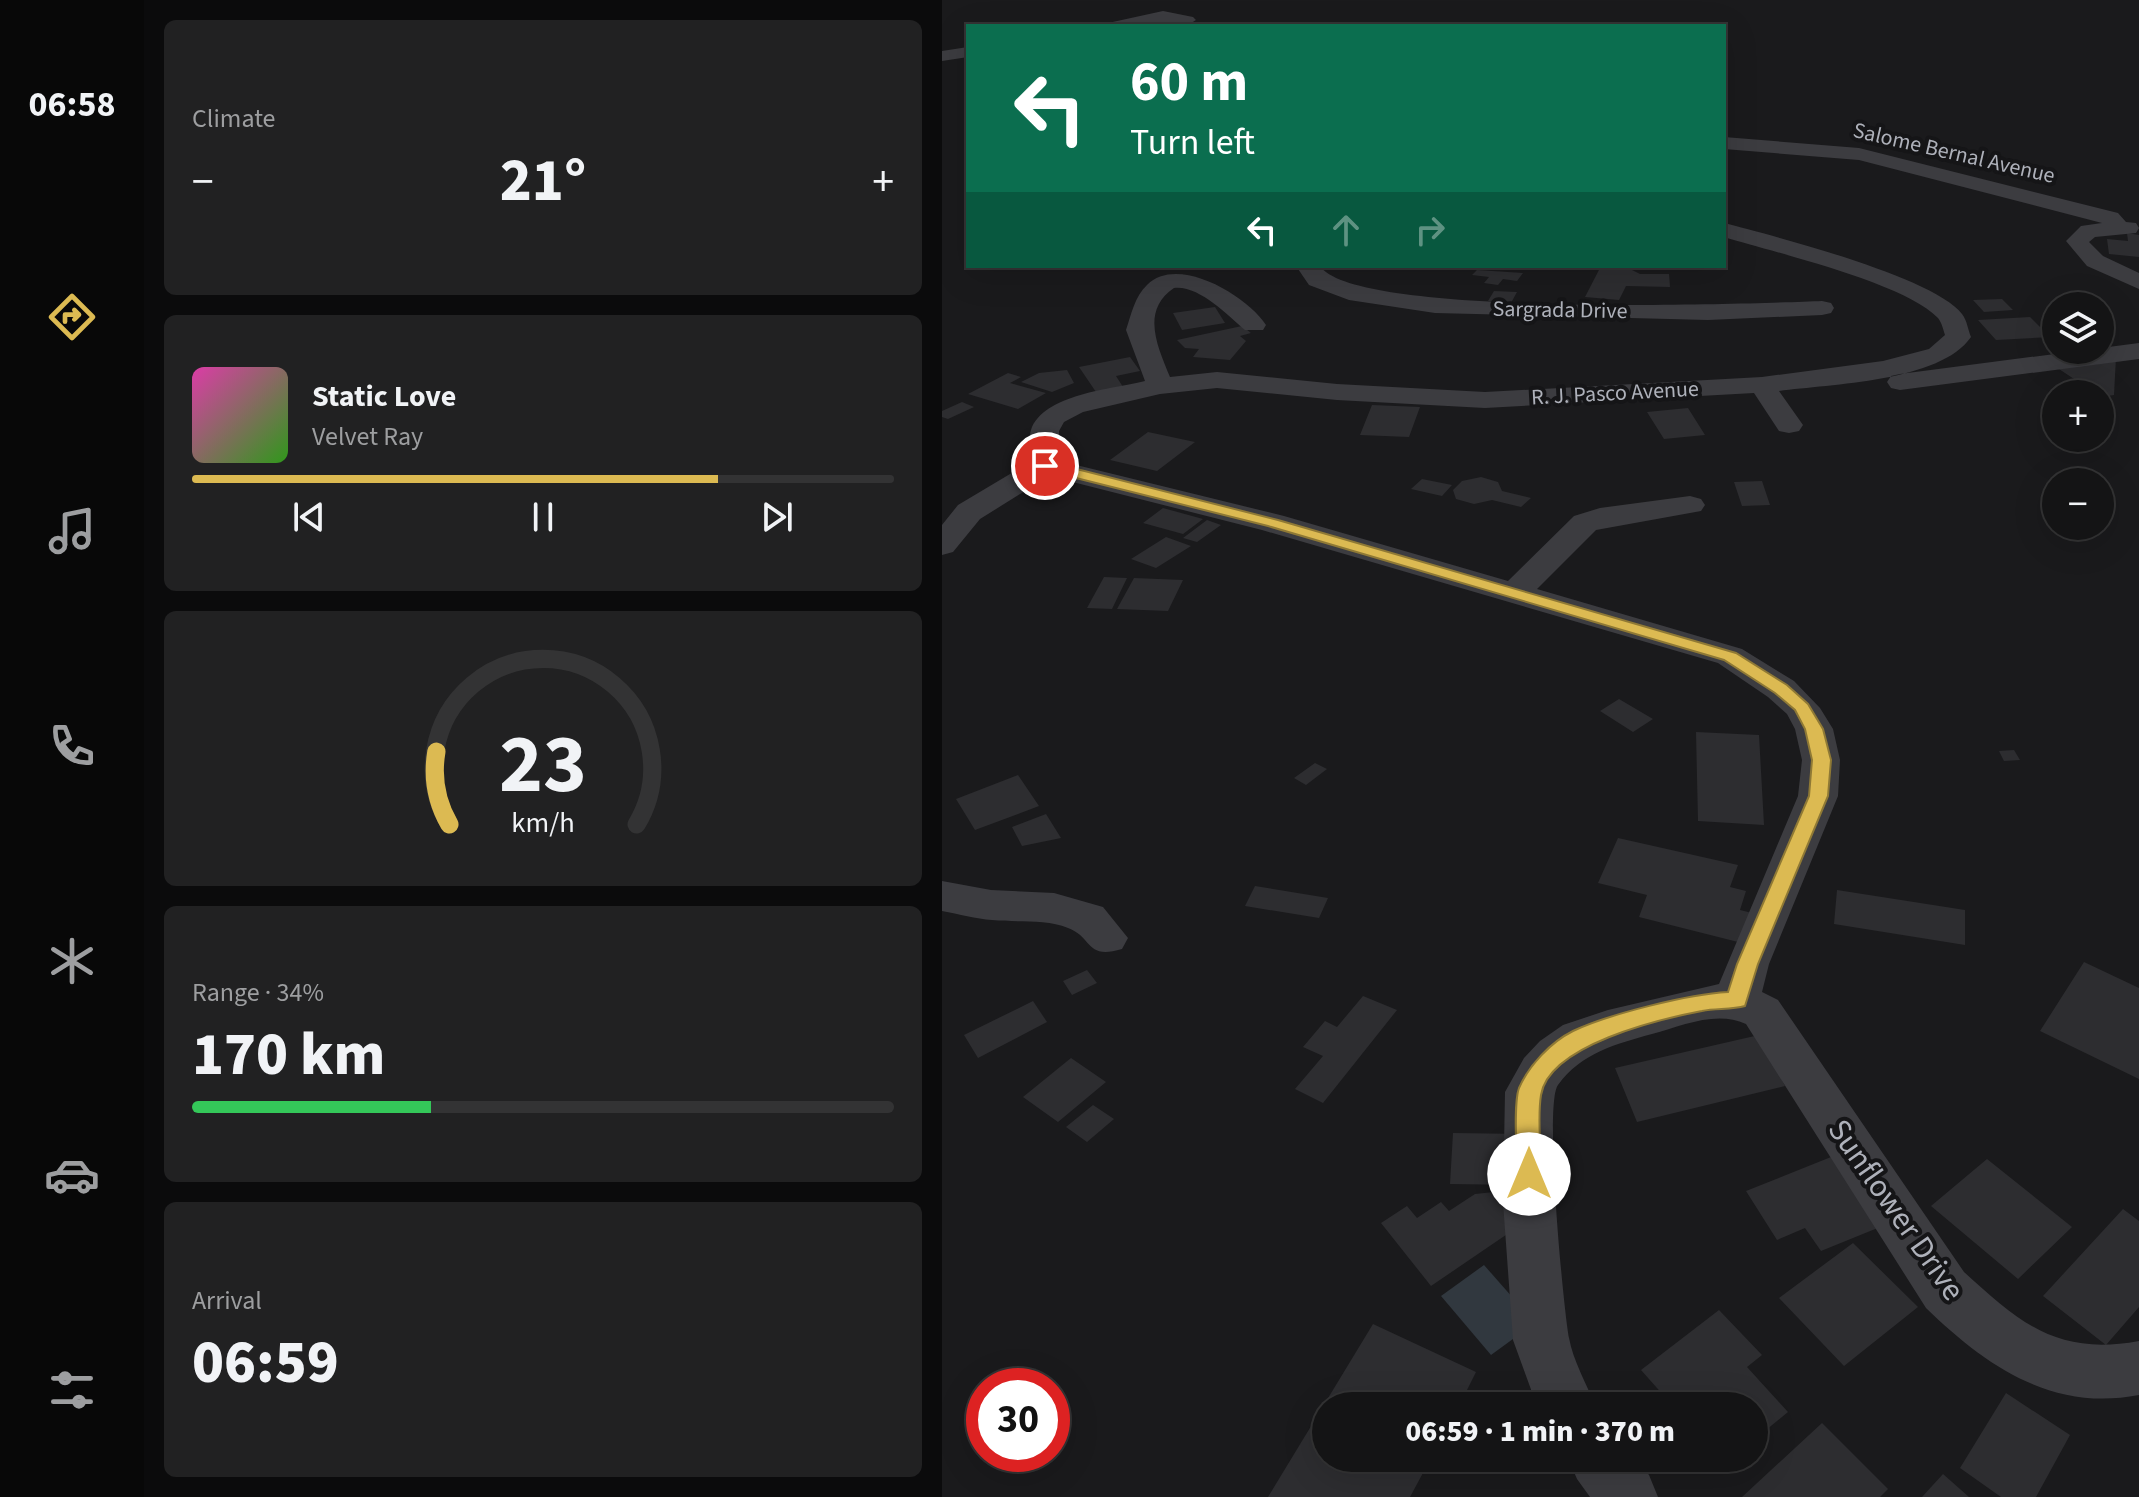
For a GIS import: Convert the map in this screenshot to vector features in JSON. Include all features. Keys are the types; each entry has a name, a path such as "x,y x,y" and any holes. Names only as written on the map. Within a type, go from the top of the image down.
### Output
{"street":[{"path":"1124,24 1163,16 1188,20"},
{"path":"942,56 966,52"},
{"name":"Salome Bernal Avenue","path":"1726,143 1840,151 1889,159 2087,210 2129,228"},
{"path":"2129,228 2089,231 2077,241 2100,263 2139,282"},
{"name":"R. J. Pasco Avenue","path":"1045,466 1045,431 1053,417 1074,406 1160,386 1217,380 1337,392 1485,400 1762,385 1885,369 1938,354 1958,337 1952,317 1923,295 1865,272 1726,231"},
{"name":"Sargrada Drive","path":"1309,268 1317,280 1357,295 1435,306 1708,313 1822,308"},
{"path":"1160,386 1139,330 1151,296 1158,286 1180,281 1205,287 1254,325"},
{"path":"1834,378 1900,382 2139,351"},
{"path":"1762,385 1789,425"},
{"path":"942,545 969,512 1045,466 1273,523 1730,656 1781,689 1802,708 1821,760 1818,796 1747,964 1737,1000 1705,1002 1580,1038 1557,1054 1541,1071 1529,1092 1529,1202 1541,1340 1561,1392"},
{"path":"1513,595 1585,523 1600,517 1690,505"},
{"path":"942,896 991,905 1054,908 1088,918 1106,938"},
{"name":"Sunflower Drive","path":"1737,1000 1762,1012 1945,1290 1980,1324 2023,1352 2061,1369 2097,1375 2139,1368"},
{"path":"1608,1472 1627,1497"}],"shaded area":[{"path":"1484,1265 1535,1323 1491,1355 1441,1296"}],"building":[{"path":"2127,233 2139,235 2139,257 2109,254 2107,239 2128,241"},
{"path":"1600,268 1628,268 1640,274 1669,274 1670,287 1626,286 1619,300 1585,297"},
{"path":"1477,270 1523,273 1517,281 1503,279 1498,285 1484,283 1489,277 1472,275"},
{"path":"1494,291 1517,292 1511,303 1488,301"},
{"path":"2002,299 2013,310 1984,312 1973,300"},
{"path":"1215,307 1225,323 1182,330 1173,313"},
{"path":"2030,317 2042,329 2042,337 1996,340 1978,320"},
{"path":"1242,326 1251,333 1240,336 1246,341 1230,360 1193,357 1199,349 1185,348 1177,340"},
{"path":"1130,357 1140,371 1116,376 1123,387 1096,392 1079,367"},
{"path":"2116,357 2114,395 2114,380 2076,380 2053,365 2114,364"},
{"path":"1067,370 1074,383 1052,392 1021,382 1039,373"},
{"path":"1008,373 1021,377 1010,383 1046,393 1018,409 968,394"},
{"path":"962,402 974,407 948,419 942,417 942,411"},
{"path":"1372,405 1420,407 1409,437 1360,435"},
{"path":"1688,408 1705,435 1664,439 1647,412"},
{"path":"1148,432 1195,442 1157,471 1110,460"},
{"path":"1481,477 1498,482 1502,491 1531,498 1521,507 1492,500 1474,504 1456,499 1453,490 1462,481"},
{"path":"1422,479 1452,485 1442,496 1411,489"},
{"path":"1762,481 1770,505 1742,506 1734,482"},
{"path":"1163,508 1203,519 1183,534 1143,523"},
{"path":"1207,520 1221,525 1197,542 1183,538"},
{"path":"1166,537 1191,546 1156,568 1131,559"},
{"path":"1104,577 1127,578 1112,609 1087,608"},
{"path":"1134,578 1183,580 1168,611 1117,609"},
{"path":"1619,699 1653,719 1633,732 1600,711"},
{"path":"1696,732 1759,735 1764,825 1698,821"},
{"path":"2014,750 2020,760 2004,761 1999,751"},
{"path":"1315,763 1327,769 1306,785 1294,778"},
{"path":"1018,775 1039,806 975,830 956,799"},
{"path":"1046,814 1061,838 1022,846 1012,827"},
{"path":"1618,838 1738,865 1730,887 1746,891 1740,910 1752,913 1742,943 1639,917 1647,895 1598,883"},
{"path":"1255,886 1328,898 1319,918 1245,906"},
{"path":"1837,890 1965,910 1965,945 1834,924"},
{"path":"2084,962 2139,988 2139,1079 2040,1031"},
{"path":"1087,970 1097,983 1072,995 1063,981"},
{"path":"1363,996 1397,1010 1323,1103 1295,1089 1323,1056 1303,1047 1325,1021 1337,1027"},
{"path":"1033,1001 1047,1022 978,1058 964,1035"},
{"path":"1759,1035 1785,1086 1637,1122 1615,1068"},
{"path":"1071,1058 1106,1082 1058,1122 1023,1097"},
{"path":"1093,1105 1114,1119 1087,1142 1066,1127"},
{"path":"1453,1133 1523,1134 1521,1185 1450,1184"},
{"path":"1836,1155 1885,1225 1821,1251 1805,1228 1777,1240 1746,1191"},
{"path":"1987,1159 2072,1227 2018,1279 1931,1206"},
{"path":"1494,1192 1522,1224 1431,1286 1381,1223 1407,1206 1417,1218 1441,1202 1449,1211 1475,1194"},
{"path":"2123,1209 2139,1221 2139,1307 2106,1345 2043,1296"},
{"path":"1853,1243 1918,1307 1844,1366 1779,1298"},
{"path":"1719,1310 1762,1355 1747,1367 1788,1412 1768,1428 1768,1392 1661,1392 1641,1370"},
{"path":"1373,1324 1476,1372 1466,1392 1332,1392"},
{"path":"2006,1393 2070,1435 2036,1497 2001,1497 1960,1468"},
{"path":"1822,1423 1888,1489 1880,1497 1742,1497"},
{"path":"1312,1425 1312,1472 1423,1472 1410,1497 1268,1497"},
{"path":"1943,1474 1969,1497 1922,1497"}],"route":[{"path":"1045,466 1273,523 1730,656 1781,689 1802,708 1814,729 1821,760 1818,796 1747,964 1737,1000 1705,1002 1608,1028 1580,1038 1557,1054 1541,1071 1529,1092 1529,1174"}]}
